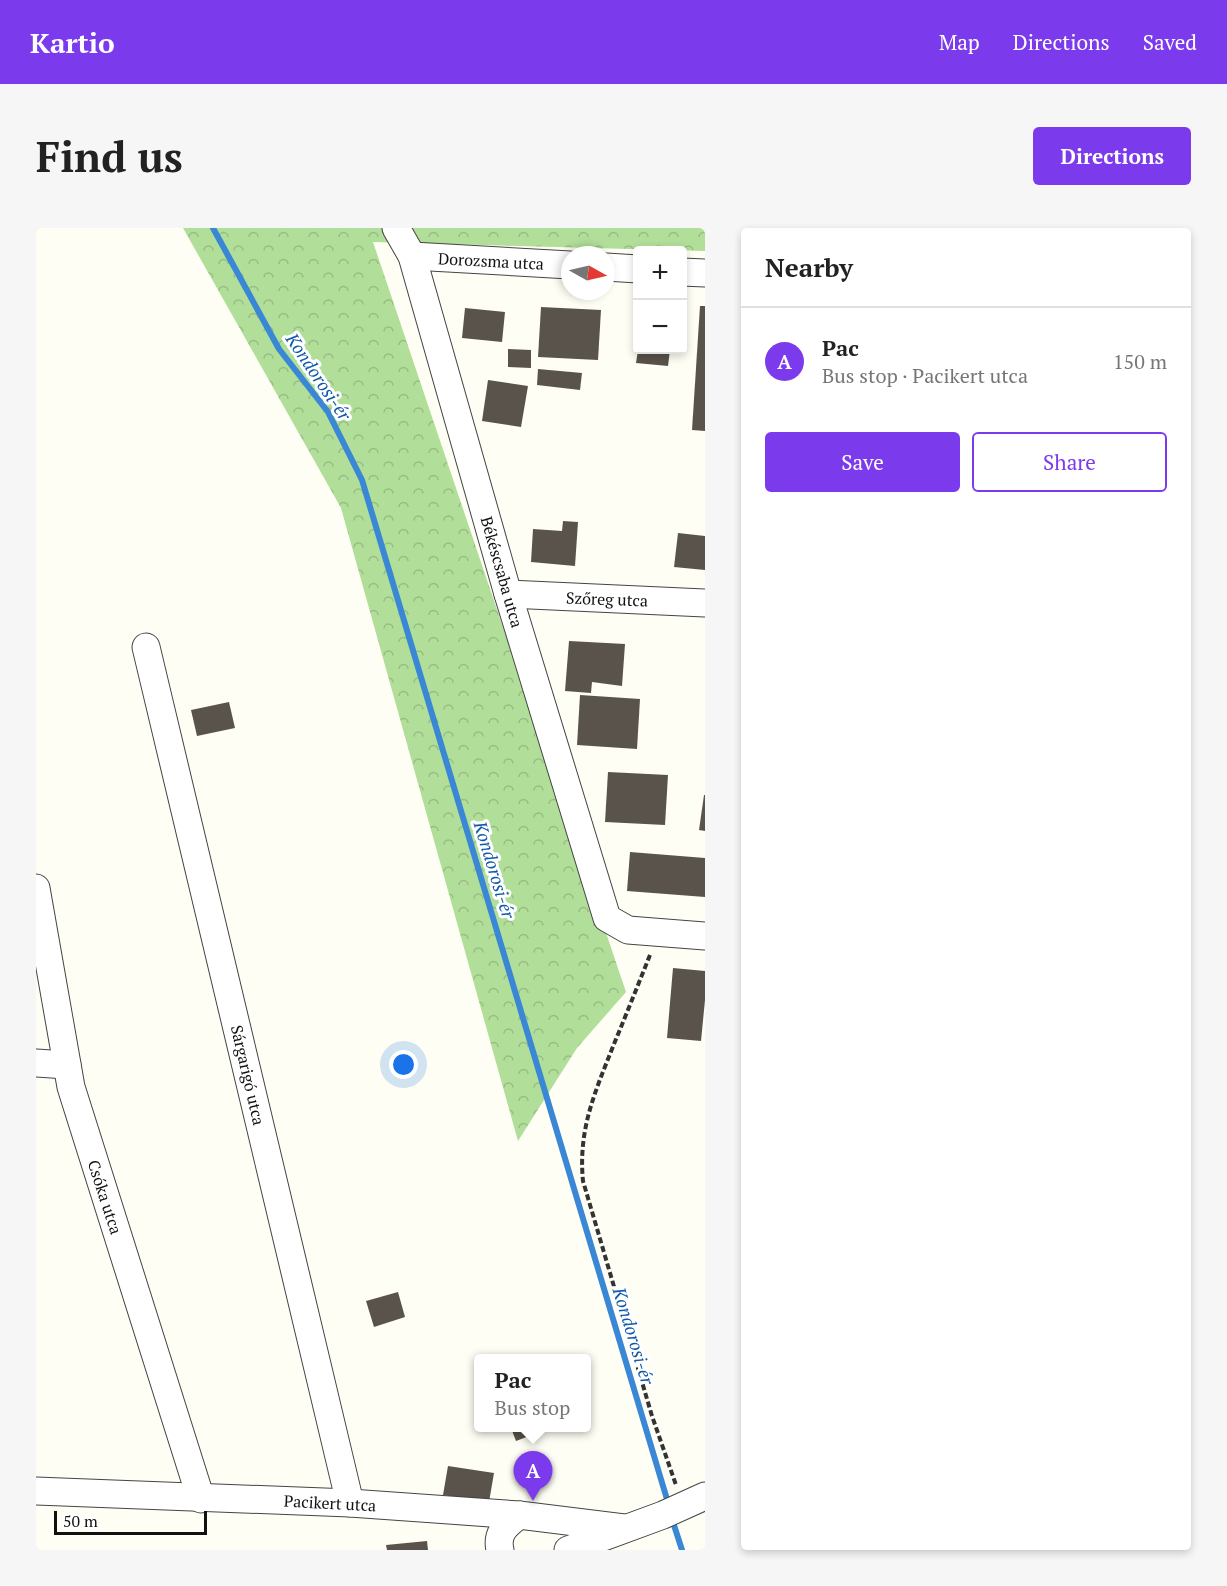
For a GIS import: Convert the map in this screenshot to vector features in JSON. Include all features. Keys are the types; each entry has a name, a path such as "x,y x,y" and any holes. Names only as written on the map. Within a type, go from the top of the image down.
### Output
{"street":[{"name":"Békéscsaba utca","path":"396,228 412,256 508,594 607,918 628,930 675,934"},
{"name":"Dorozsma utca","path":"412,256 561,264"},
{"path":"615,268 633,269"},
{"path":"687,272 705,273"},
{"name":"Szőreg utca","path":"508,594 705,603"},
{"name":"Sárgarigó utca","path":"146,647 350,1503"},
{"name":"Csóka utca","path":"36,888 71,1088 201,1499"},
{"path":"675,934 705,936"},
{"path":"36,1063 67,1065"},
{"name":"Pacikert utca","path":"36,1491 350,1503 519,1515 624,1528"},
{"path":"568,1550 682,1506"},
{"path":"500,1550 498,1543 502,1528 519,1515"}],"path":[{"path":"675,934 652,949 593,1095 582,1143 581,1161 583,1181 652,1416 682,1506"}],"green space":[{"path":"183,228 705,228 705,251 687,251 687,246 633,246 633,249 615,249 615,246 561,247 373,242 626,992 577,1048 518,1141 341,508"}],"building":[{"path":"700,306 705,306 705,431 692,430"},
{"path":"541,307 601,310 598,360 538,357"},
{"path":"465,308 505,312 502,342 462,338"},
{"path":"508,349 531,350 531,368 508,367"},
{"path":"637,354 670,354 668,366 636,363"},
{"path":"538,369 582,373 580,390 537,385"},
{"path":"488,380 528,386 521,427 482,421"},
{"path":"563,521 578,522 575,566 531,562 533,529 562,531"},
{"path":"678,533 705,536 705,570 674,567"},
{"path":"569,641 625,644 622,686 592,682 591,693 565,691"},
{"path":"580,695 640,699 637,749 577,745"},
{"path":"229,702 235,728 197,736 191,710"},
{"path":"608,772 668,775 665,825 605,822"},
{"path":"705,795 705,831 699,830"},
{"path":"630,852 705,858 705,897 627,891"},
{"path":"673,968 705,971 701,1041 667,1038"},
{"path":"398,1292 405,1317 374,1327 366,1301"},
{"path":"513,1432 540,1432 516,1441"},
{"path":"448,1466 494,1473 489,1502 443,1495"},
{"path":"427,1541 428,1550 387,1550 386,1545"}],"waterway":[{"name":"Kondorosi-ér","path":"213,228 279,349 328,412 362,480 669,1506"},
{"name":"Kondorosi-ér","path":"672,1519 682,1550"}],"place":[{"name":"Pac","path":"533,1501"}]}
